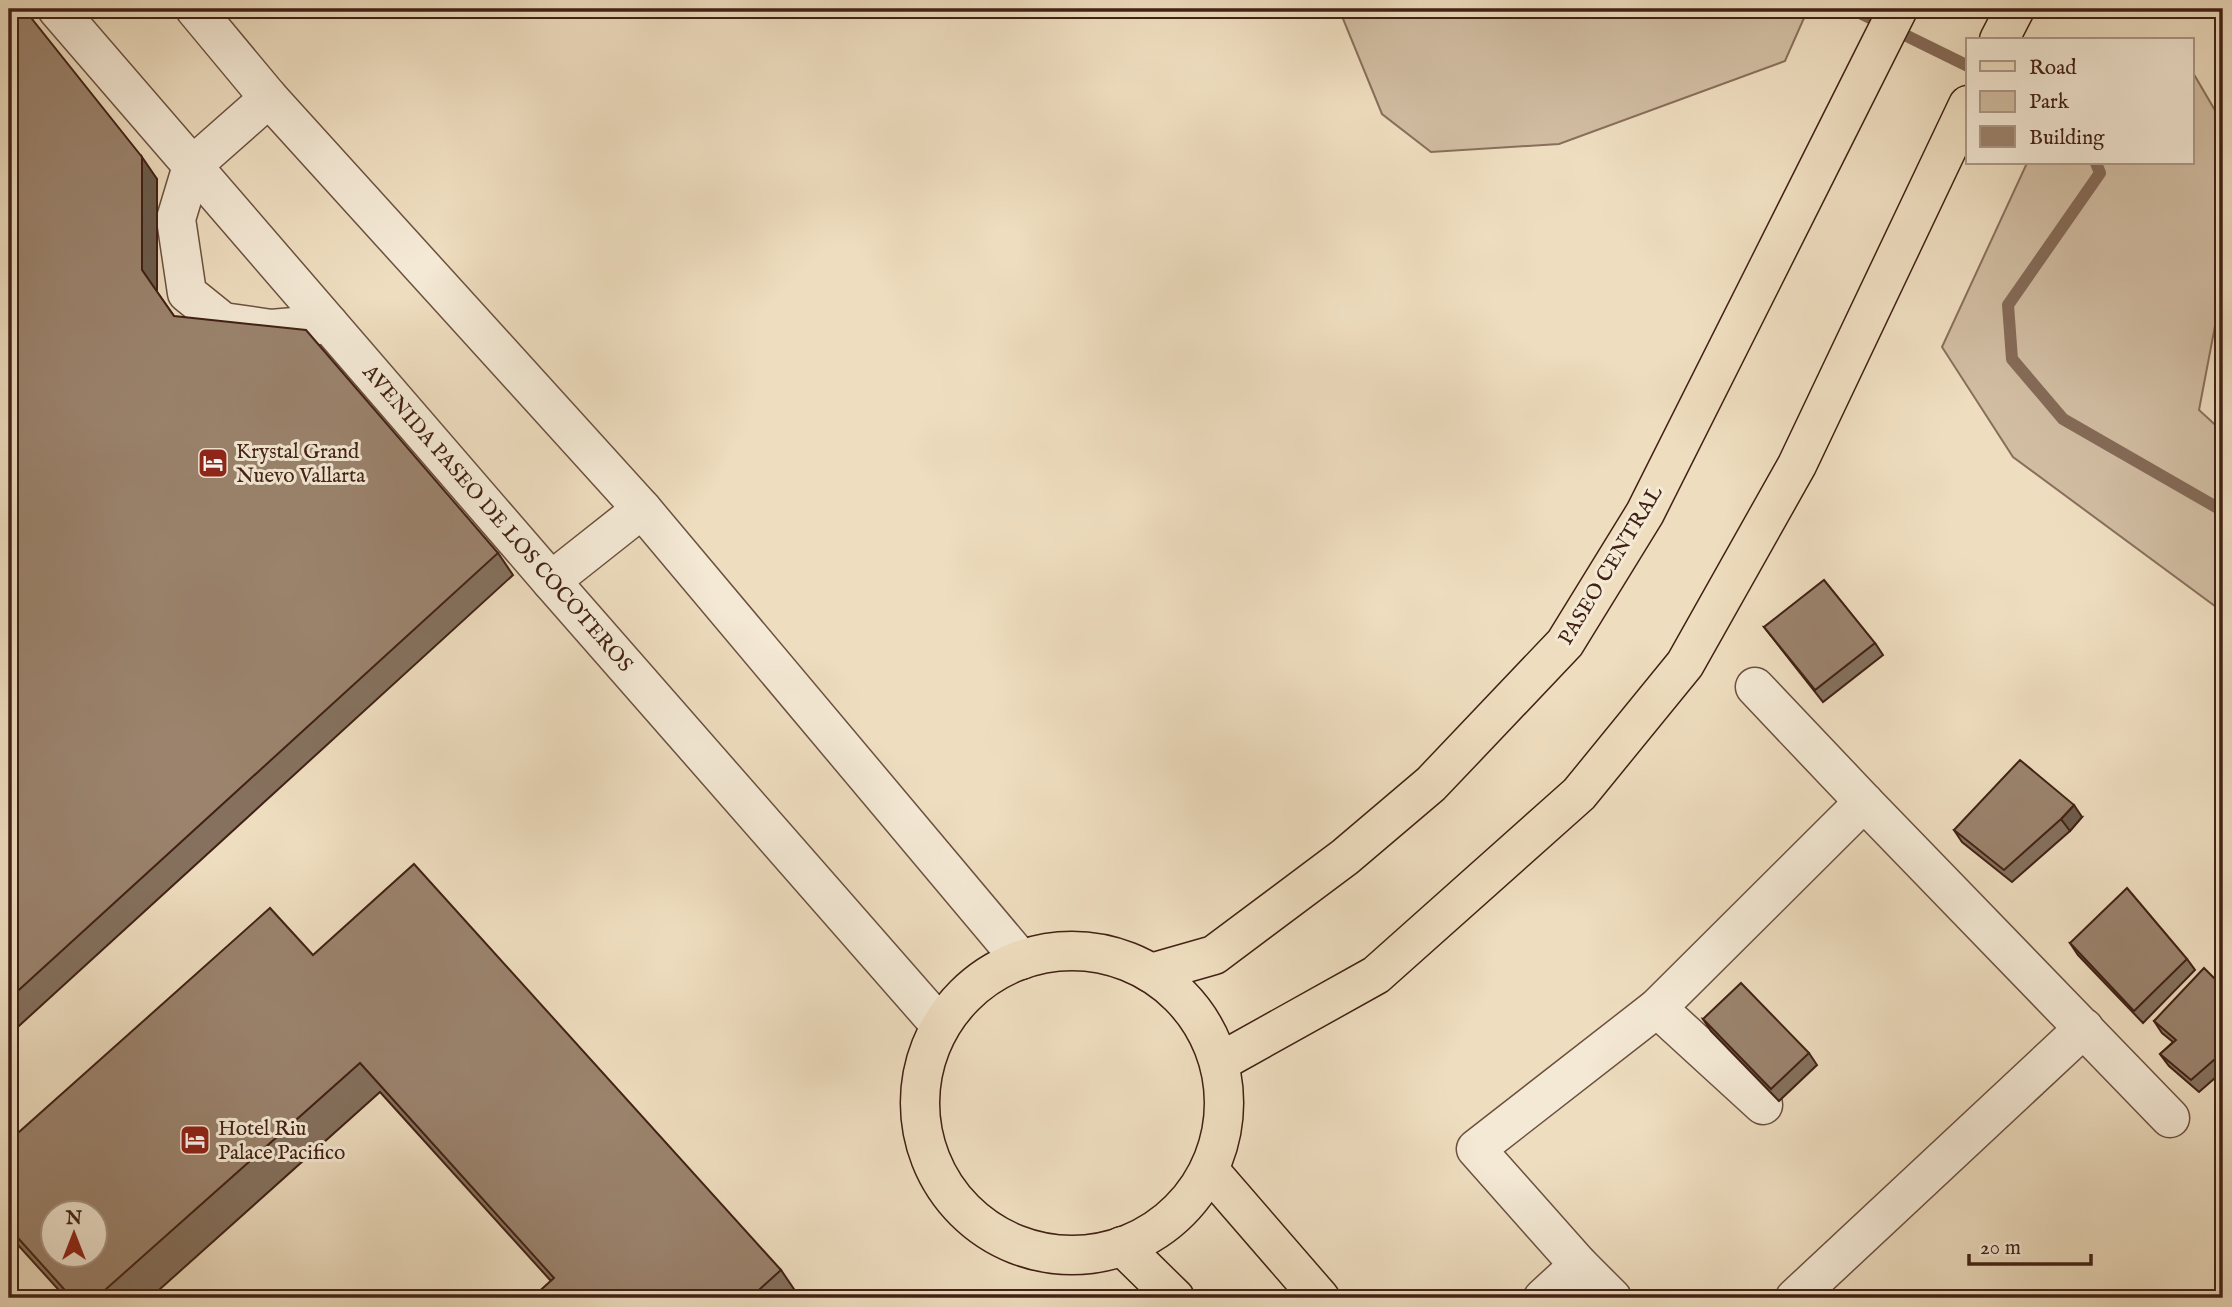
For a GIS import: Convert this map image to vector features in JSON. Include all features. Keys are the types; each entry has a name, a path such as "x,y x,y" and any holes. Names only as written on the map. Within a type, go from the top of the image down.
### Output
{"main road":[{"name":"PASEO CENTRAL","path":"1151,972 1214,955 1345,856 1432,784 1565,643 1645,513 1898,9"},
{"path":"2001,38 2015,9"},
{"path":"1220,1062 1376,975 1579,794 1685,664 1797,465 1966,109"},
{"path":"1065,951 1110,956 1151,972 1181,996 1205,1027 1220,1062 1225,1099 1222,1136 1210,1171 1173,1219 1122,1246 1077,1256 1035,1251 996,1236 962,1209 937,1175 922,1136 921,1078 940,1025 975,985 1021,960 1065,951"},
{"path":"1210,1171 1320,1298"},
{"path":"1122,1246 1175,1298"}],"street":[{"name":"AVENIDA PASEO DE LOS COCOTEROS","path":"57,9 329,324 483,523 551,581 940,1025"},
{"path":"195,9 269,98 642,509 1021,960"},
{"path":"269,98 192,166 176,219 187,293 223,322 271,329 329,324"},
{"path":"551,581 642,509"},
{"path":"1755,687 2170,1118"},
{"path":"1612,1298 1579,1265 1476,1149 1657,1008 1864,802"},
{"path":"1657,1008 1763,1105"},
{"path":"1795,1298 2084,1028"},
{"path":"1543,1298 1579,1265"}],"green space":[{"path":"1339,9 1808,9 1785,61 1559,144 1431,152 1382,114"},
{"path":"2194,74 2223,124 2223,284 2199,410 2223,432 2223,612 2013,457 1942,347 2027,164 2194,164"}],"building":[{"name":"Krystal Grand Nuevo Vallarta","path":"9,9 24,9 142,157 142,270 174,316 306,330 498,553 9,999"},
{"path":"1824,580 1875,643 1815,690 1764,627"},
{"path":"2020,760 2074,805 2004,870 1954,830"},
{"name":"Hotel Riu Palace Pacifico","path":"414,864 781,1270 750,1298 532,1298 554,1278 360,1063 96,1298 72,1298 45,1268 108,1268 108,1198 38,1198 38,1260 9,1228 9,1141 270,908 313,955"},
{"path":"2127,888 2187,959 2134,1011 2070,943"},
{"path":"2204,968 2223,987 2223,1052 2191,1080 2160,1054 2176,1040 2154,1021"},
{"path":"1741,983 1809,1053 1771,1089 1703,1019"}],"waterway":[{"path":"1852,9 1966,65"},
{"path":"2096,164 2100,173 2008,305 2012,359 2063,419 2223,511"}],"place":[{"name":"Krystal Grand Nuevo Vallarta","path":"213,463"},
{"name":"Hotel Riu Palace Pacifico","path":"195,1140"}]}
